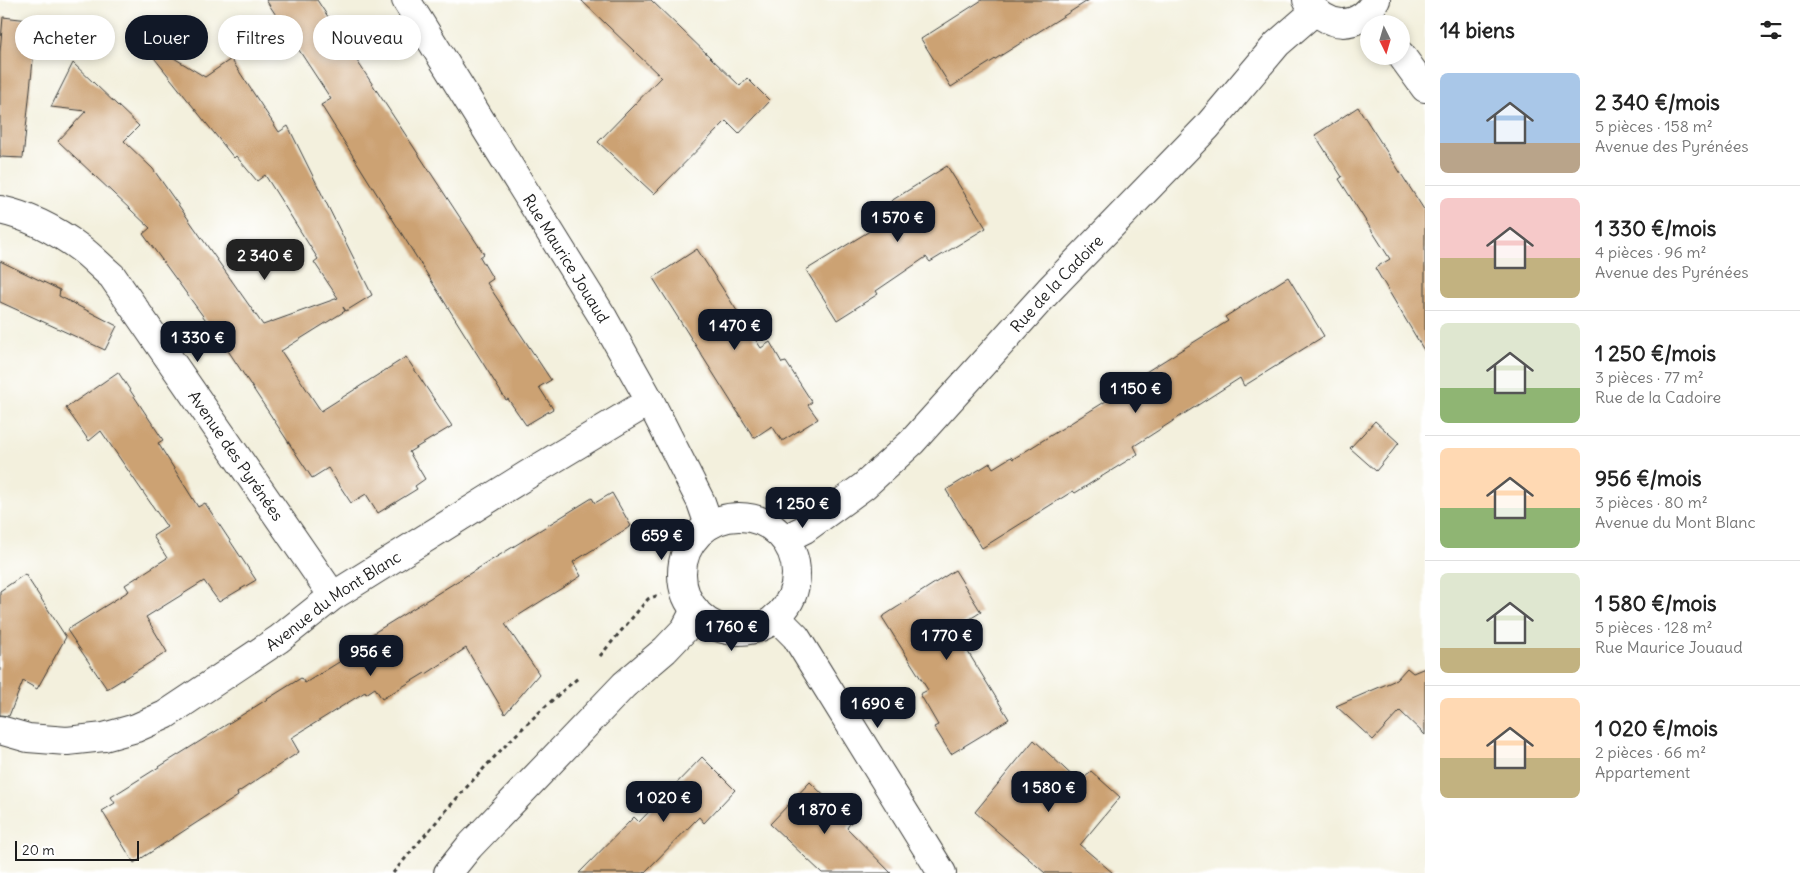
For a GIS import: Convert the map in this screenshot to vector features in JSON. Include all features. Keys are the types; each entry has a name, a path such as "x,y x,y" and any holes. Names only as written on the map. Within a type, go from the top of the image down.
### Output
{"street":[{"name":"Rue Maurice Jouaud","path":"406,0 604,318 650,401 701,502 709,525"},
{"path":"1311,5 1327,20 1340,24 1373,12"},
{"name":"Rue de la Cadoire","path":"785,540 805,529 864,486 912,442 1049,290 1207,127 1311,5"},
{"path":"1408,65 1425,88"},
{"name":"Avenue des Pyrénées","path":"0,210 14,213 46,227 80,248 112,276 333,596"},
{"name":"Avenue du Mont Blanc","path":"0,730 28,738 66,741 104,737 136,728 165,716 263,650 333,596 650,401"},
{"path":"448,873 469,847 624,685 665,650 685,628 689,598 682,574 686,551 692,541 709,525 729,518 750,518 769,526 785,540 794,559 796,580 790,601 768,623 750,630 731,631 711,624 689,598"},
{"path":"776,617 796,637 942,873"}],"path":[{"path":"594,662 648,599 689,598"},
{"path":"393,873 456,797 547,704 581,675"}],"building":[{"path":"266,0 317,0 327,15 313,15 313,60 356,60 484,254 480,257 493,279 487,283 551,380 539,387 553,409 526,425 508,399 506,400 321,105 331,99 303,56 303,15 276,15"},
{"path":"581,0 651,0 740,86 747,78 770,101 739,134 726,121 654,194 598,142 661,77"},
{"path":"982,0 1089,0 951,87 921,39"},
{"path":"3,17 15,18 15,60 33,60 23,158 0,157 0,52"},
{"path":"156,60 177,60 205,77 232,60 279,132 288,126 372,295 346,311 343,307 345,311 281,351 321,411 406,357 452,426 409,452 425,479 415,486 417,489 378,513 366,494 351,503 328,468 312,478 227,349 143,234 150,228 58,141 86,111 51,107 73,63 139,126 124,141 153,169 263,325 338,298 314,262 318,259 265,175 257,181 236,156 234,158"},
{"path":"1358,107 1425,211 1425,352 1375,268 1390,259 1339,179 1342,177 1315,135"},
{"path":"947,166 986,228 930,262 926,257 876,291 878,294 837,320 806,270 899,213 891,201"},
{"path":"697,249 761,348 770,342 782,363 786,362 812,402 808,405 818,419 782,441 772,426 754,438 653,278"},
{"path":"0,261 60,290 59,296 117,326 105,350 0,302"},
{"path":"1288,277 1324,336 1244,386 1240,378 1134,446 1138,454 1075,493 1073,491 982,548 946,490 990,463 993,468 1011,457 1013,459 1135,383 1133,380 1228,321 1225,317"},
{"path":"118,372 163,440 158,443 198,507 205,503 256,580 219,602 204,581 146,617 167,652 107,689 67,630 129,591 125,585 167,558 153,536 167,527 101,431 89,441 66,408"},
{"path":"1375,421 1399,443 1376,471 1350,448"},
{"path":"612,493 631,526 573,562 581,576 505,624 539,674 505,714 466,648 382,699 375,688 366,694 365,692 291,738 299,752 237,793 238,796 134,863 102,811 115,803 111,797 301,678 305,683 362,648 359,642 592,498 595,503"},
{"path":"955,570 981,612 954,629 1009,719 951,754 934,727 938,725 920,694 928,690 882,617"},
{"path":"25,574 66,637 37,689 23,681 9,716 0,715 0,591"},
{"path":"1407,668 1413,673 1425,668 1425,735 1400,711 1373,740 1336,706 1396,680"},
{"path":"1034,740 1080,783 1091,771 1120,797 1080,845 1113,873 1045,873 975,812"},
{"path":"702,757 735,790 704,823 699,817 644,873 579,873 634,817 639,822"},
{"path":"810,782 851,822 847,828 891,873 822,873 770,824"}]}
